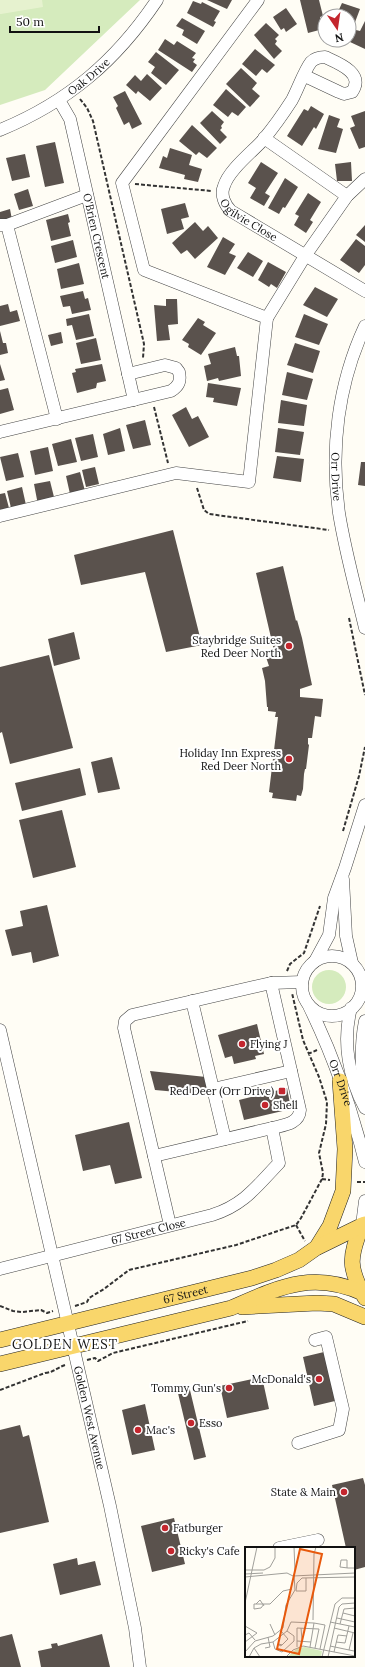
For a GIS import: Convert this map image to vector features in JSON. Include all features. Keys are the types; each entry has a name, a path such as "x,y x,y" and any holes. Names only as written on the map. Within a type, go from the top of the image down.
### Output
{"main road":[{"path":"311,1245 330,1226 343,1191 345,1149 340,1081"},
{"path":"363,1225 353,1246 352,1270 364,1295"},
{"name":"67 Street","path":"0,1340 252,1278 299,1260 311,1245 363,1225"},
{"path":"0,1364 231,1308 262,1295 298,1283 317,1281 333,1284 364,1295"},
{"path":"231,1308 316,1303 334,1304 365,1317"}],"street":[{"name":"Oak Drive","path":"0,130 59,100 88,78 120,49 137,30 157,0"},
{"path":"258,0 122,183 144,270 267,318"},
{"name":"Ogilvie Close","path":"305,76 290,103 264,138 229,176 222,192 226,205 231,211 365,291"},
{"name":"O'Brien Crescent","path":"59,100 70,119 134,400"},
{"path":"264,138 347,196"},
{"path":"0,516 181,474 248,482 267,318 305,256 347,196 365,179"},
{"path":"57,419 4,225 87,195"},
{"name":"Orr Drive","path":"365,326 354,351 345,385 337,428 335,460 342,530 365,628"},
{"path":"0,432 171,391 178,386 180,376 176,368 165,365 128,374"},
{"path":"315,961 329,935 334,898 365,805"},
{"path":"343,874 346,936 357,965 360,974 362,984 361,994 358,1002 343,1013 329,1015 316,1011 309,1005 303,994 302,982 306,970 315,961 324,956 334,956 344,958 357,965"},
{"path":"170,1226 124,1028 125,1021 132,1015 271,983 302,982"},
{"path":"154,1156 289,1124 296,1120 300,1115 271,983"},
{"path":"192,1001 225,1139"},
{"name":"Orr Drive","path":"358,1002 347,1022 346,1051 353,1076 365,1108"},
{"name":"Orr Drive","path":"309,1005 325,1041 340,1081 365,1162"},
{"path":"365,1021 361,1045 361,1059 365,1098"},
{"name":"Golden West Avenue","path":"0,1030 112,1513 135,1628 140,1667"},
{"path":"213,1089 291,1071"},
{"name":"67 Street Close","path":"0,1269 170,1226 224,1211 240,1203 279,1163 272,1128"},
{"path":"363,1225 365,1201"},
{"path":"298,1443 339,1430 343,1409 326,1337 315,1340"},
{"path":"284,1547 318,1540"}],"path":[{"path":"80,99 87,108 93,122 144,344 144,357"},
{"path":"122,183 222,192"},
{"path":"153,405 169,466 195,485 204,510 209,514 329,529"},
{"path":"343,832 359,776 365,748"},
{"path":"287,969 290,964 304,953 322,900"},
{"path":"65,1308 87,1302 89,1298 104,1290 122,1273 129,1270 236,1245 296,1224 302,1218 322,1179 323,1173 319,1153 326,1124 327,1102 323,1088 303,1040 295,1008"},
{"path":"359,1182 365,1182"},
{"path":"296,1224 311,1245"},
{"path":"0,1306 13,1311 41,1310"},
{"path":"96,1359 98,1361 113,1353 255,1319"},
{"path":"0,1390 45,1373 53,1372"}],"green space":[{"path":"0,0 140,0 45,90 0,105"},
{"path":"0,0 42,0 43,7 0,14"},
{"path":"326,970 332,970 336,971 343,977 346,987 345,994 339,1001 332,1004 326,1004 322,1003 315,997 312,990 312,984 313,980 319,973"}],"building":[{"path":"207,0 232,0 227,9"},
{"path":"300,0 319,0 321,8 317,8 317,31 308,33"},
{"path":"193,1 201,4 202,2 220,11 214,21 216,22 213,27 187,13"},
{"path":"342,3 357,8 340,8"},
{"path":"286,8 297,24 286,32 284,28 281,30 273,17"},
{"path":"357,8 360,9 357,17"},
{"path":"182,18 205,31 197,44 182,35 184,30 176,26"},
{"path":"365,21 365,49 357,45 357,30 360,31"},
{"path":"266,23 279,35 275,39 277,41 275,44 282,51 274,59 254,35"},
{"path":"165,39 174,45 177,41 196,53 192,58 195,59 193,62 197,65 192,72 158,50"},
{"path":"255,49 275,65 267,73 262,69 256,76 242,64"},
{"path":"156,52 179,70 166,85 151,73 155,67 148,62"},
{"path":"241,68 257,83 252,89 260,96 250,107 226,84"},
{"path":"147,74 162,88 150,101 138,91 136,94 126,85 135,75 141,81"},
{"path":"226,89 246,107 238,116 232,112 228,117 213,105"},
{"path":"125,91 142,124 132,129 129,122 124,125 116,108 118,106 113,97"},
{"path":"311,106 324,114 316,129 314,127 302,146 287,136 304,109 308,111"},
{"path":"212,111 224,122 220,130 227,137 220,144 200,123"},
{"path":"365,111 365,147 359,149 350,128 355,126 351,116"},
{"path":"329,115 340,119 337,127 343,129 336,153 318,149"},
{"path":"192,125 217,148 207,158 199,152 196,155 179,141"},
{"path":"55,142 64,183 45,187 36,146"},
{"path":"170,148 192,155 189,165 202,169 198,182 184,179 185,175 159,168 163,156 167,158"},
{"path":"25,154 30,177 12,181 6,158"},
{"path":"261,162 278,173 265,193 270,196 264,206 250,198 256,188 248,183"},
{"path":"351,162 352,181 337,181 335,164"},
{"path":"285,178 298,187 285,208 283,207 279,214 268,208"},
{"path":"28,189 33,206 19,210 14,194"},
{"path":"308,193 321,202 310,220 313,222 306,233 294,225 299,216 295,214"},
{"path":"185,203 189,217 181,219 184,229 167,234 161,209"},
{"path":"10,209 12,220 0,223 0,212"},
{"path":"68,214 70,222 68,223 71,236 51,241 46,220"},
{"path":"195,222 203,231 208,226 218,238 195,259 187,250 181,254 172,243"},
{"path":"365,225 365,242 356,235"},
{"path":"223,237 235,244 229,253 236,256 225,275 207,267"},
{"path":"356,239 365,246 365,265 359,273 340,260"},
{"path":"73,240 77,257 55,263 51,246"},
{"path":"248,252 263,261 253,277 237,268"},
{"path":"268,262 286,272 277,288 271,284 269,287 258,280"},
{"path":"79,263 84,284 61,289 57,269"},
{"path":"315,287 338,299 327,317 303,305"},
{"path":"83,291 85,299 88,298 91,310 72,314 70,306 63,307 60,296"},
{"path":"166,299 177,299 178,324 168,325 170,340 157,341 154,305 166,306"},
{"path":"8,304 10,312 17,310 20,321 0,326 0,306"},
{"path":"89,314 94,336 76,340 72,325 67,326 66,319"},
{"path":"304,314 328,324 319,345 295,337"},
{"path":"198,318 205,322 203,325 216,333 201,355 188,347 189,344 182,340"},
{"path":"0,331 3,343 6,343 8,353 0,355"},
{"path":"61,332 63,343 51,346 48,335"},
{"path":"96,338 101,360 81,364 76,343"},
{"path":"295,343 320,351 313,373 287,365"},
{"path":"235,347 237,356 239,356 241,376 219,381 218,378 207,381 204,366 211,364 208,354"},
{"path":"0,364 5,380 0,381"},
{"path":"102,364 106,381 97,383 96,388 77,393 72,373 76,372 75,369"},
{"path":"287,372 313,379 307,400 282,395"},
{"path":"208,383 241,388 237,406 213,402 214,398 206,397"},
{"path":"8,388 14,410 0,414 0,390"},
{"path":"281,400 307,405 304,426 278,423"},
{"path":"186,407 192,419 198,416 209,437 189,447 172,415"},
{"path":"145,420 151,445 133,449 126,425"},
{"path":"120,428 125,451 108,455 103,434"},
{"path":"278,428 304,432 300,455 275,452"},
{"path":"93,434 98,457 81,461 75,438"},
{"path":"71,439 77,462 58,466 52,444"},
{"path":"48,447 53,471 35,475 30,451"},
{"path":"18,453 24,477 6,481 0,457"},
{"path":"277,456 304,459 301,482 273,478"},
{"path":"361,462 365,462 365,486 358,485"},
{"path":"95,467 99,484 86,487 82,470"},
{"path":"80,472 85,491 70,494 66,476"},
{"path":"50,481 55,501 38,505 34,484"},
{"path":"22,487 26,505 11,508 7,491"},
{"path":"5,493 9,508 0,510 0,494"},
{"path":"173,530 202,645 166,652 145,572 81,585 74,555"},
{"path":"283,566 296,621 297,620 302,638 312,685 300,689 300,697 323,699 321,717 315,716 312,738 308,738 309,745 303,789 301,796 297,795 296,801 272,798 273,793 269,792 278,717 275,717 276,712 268,711 262,668 269,666 266,657 275,655 256,573"},
{"path":"74,632 80,659 54,666 48,639"},
{"path":"49,655 73,748 10,764 2,732 0,733 0,667"},
{"path":"112,757 120,789 98,793 91,762"},
{"path":"80,768 86,795 22,811 15,783"},
{"path":"62,810 76,867 33,878 19,820"},
{"path":"47,905 59,956 33,963 31,952 12,956 5,930 23,926 20,911"},
{"name":"Flying J","path":"257,1024 264,1054 255,1056 256,1059 234,1064 232,1056 225,1058 218,1035"},
{"path":"150,1071 206,1077 210,1095 155,1090"},
{"name":"Shell","path":"287,1088 291,1109 244,1120 239,1100"},
{"path":"129,1122 142,1178 115,1184 110,1165 83,1171 75,1135"},
{"name":"McDonald's","path":"324,1352 335,1401 314,1406 303,1357"},
{"path":"262,1377 269,1409 227,1418 220,1386"},
{"name":"Esso","path":"189,1386 206,1457 194,1460 177,1389"},
{"name":"Mac's","path":"145,1404 155,1450 132,1455 122,1410"},
{"path":"20,1425 23,1437 29,1435 49,1522 0,1533 0,1430"},
{"path":"363,1478 365,1485 365,1567 355,1570 355,1547 346,1547 332,1485"},
{"path":"174,1518 185,1564 152,1572 141,1526"},
{"path":"77,1558 78,1565 95,1561 101,1585 60,1595 53,1564"},
{"path":"12,1634 21,1667 0,1667 0,1637"},
{"path":"102,1634 110,1667 41,1667 38,1651 52,1648 51,1644 57,1643 58,1646"}],"place":[{"name":"Staybridge Suites Red Deer North","path":"289,646"},
{"name":"Holiday Inn Express Red Deer North","path":"289,759"},
{"name":"Flying J","path":"242,1044"},
{"name":"Red Deer (Orr Drive)","path":"282,1091"},
{"name":"Shell","path":"265,1105"},
{"name":"McDonald's","path":"319,1379"},
{"name":"Tommy Gun's","path":"229,1388"},
{"name":"Esso","path":"191,1423"},
{"name":"Mac's","path":"138,1430"},
{"name":"State & Main","path":"344,1492"},
{"name":"Fatburger","path":"165,1528"},
{"name":"Ricky's Cafe","path":"171,1551"}],"district":[{"name":"GOLDEN WEST","path":"65,1344"}]}
